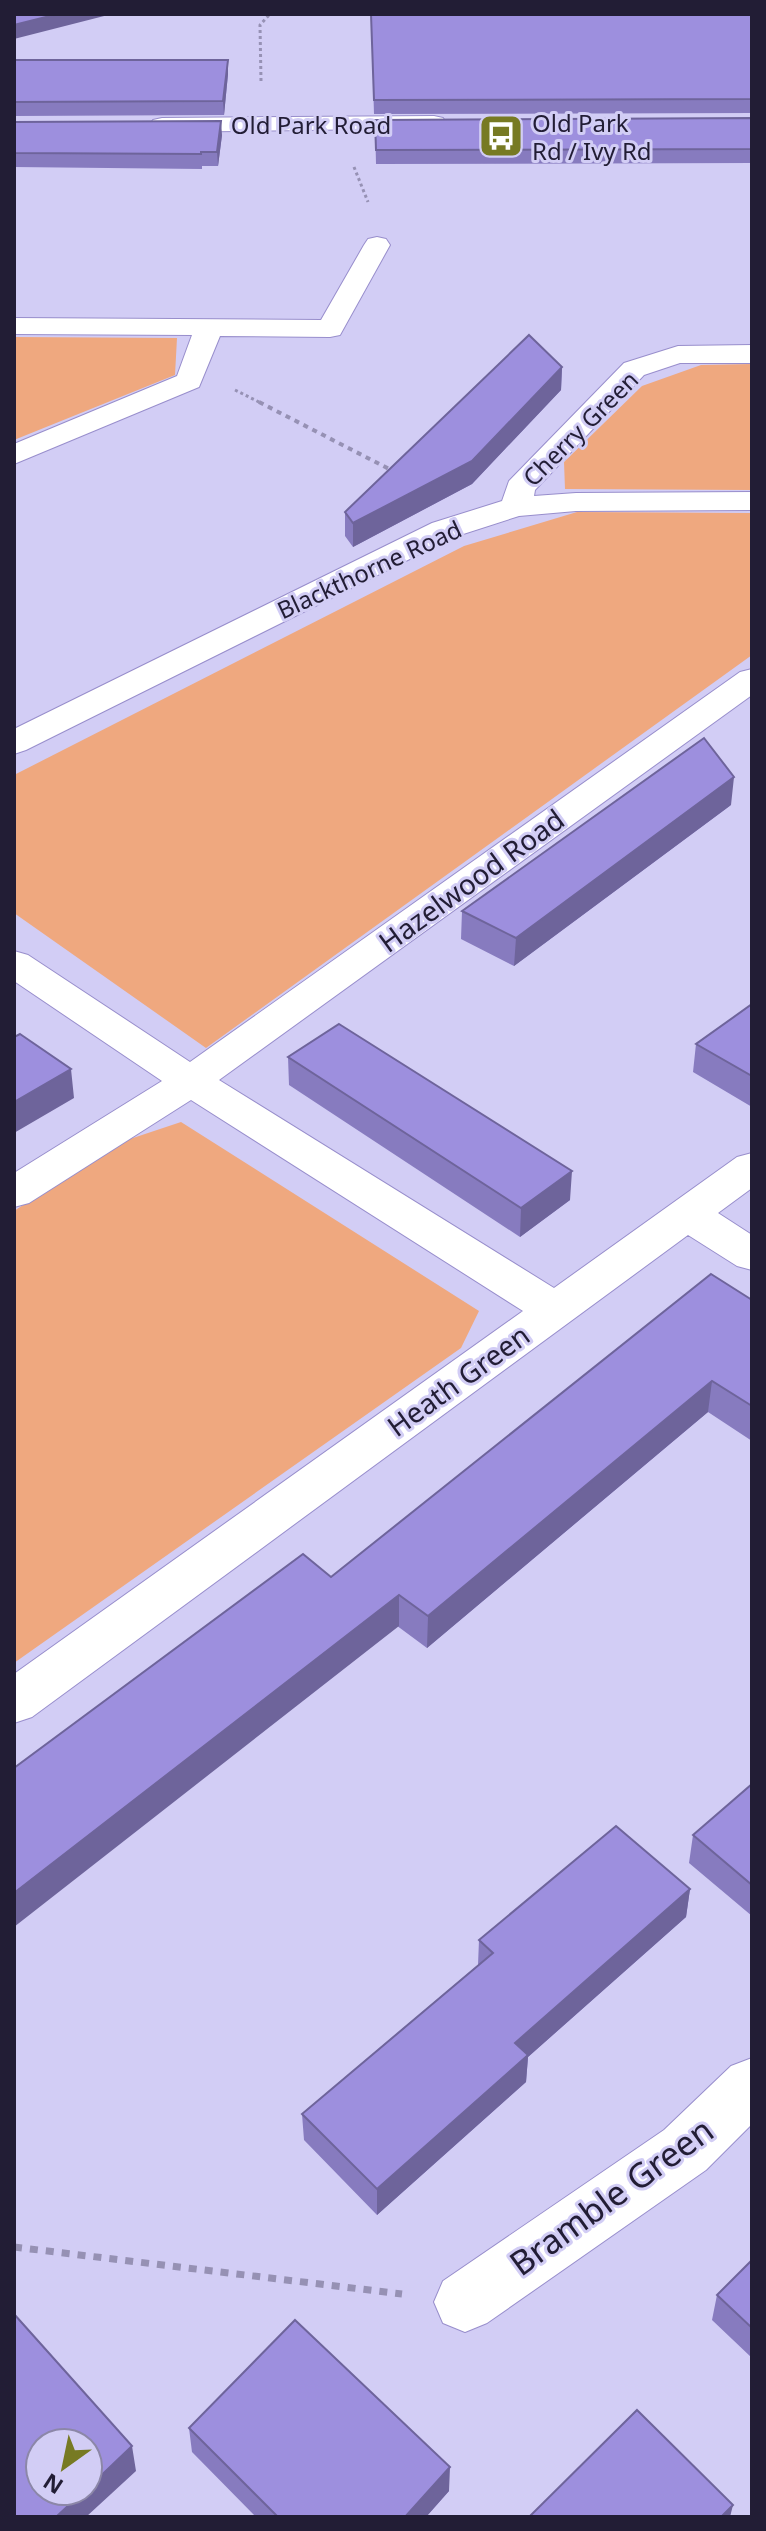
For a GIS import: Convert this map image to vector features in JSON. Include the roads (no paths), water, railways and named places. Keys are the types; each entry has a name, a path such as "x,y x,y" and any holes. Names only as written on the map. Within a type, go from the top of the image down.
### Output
{"street":[{"name":"Old Park Road","path":"143,126 454,123"},
{"path":"14,326 330,329 377,245"},
{"path":"14,455 189,381 209,327"},
{"name":"Cherry Green","path":"516,507 520,488 634,369 678,355 752,354"},
{"name":"Blackthorne Road","path":"14,743 443,530 516,507 576,502 752,501"},
{"name":"Hazelwood Road","path":"191,1081 752,679"},
{"name":"Heath Green","path":"14,963 191,1081 555,1310 14,1702"},
{"path":"14,1193 191,1081"},
{"path":"555,1310 752,1167"},
{"path":"687,1214 752,1255"},
{"name":"Bramble Green","path":"465,2302 685,2150 752,2085"}],"place":[{"name":"Old Park Rd / Ivy Rd","path":"501,136"}]}
